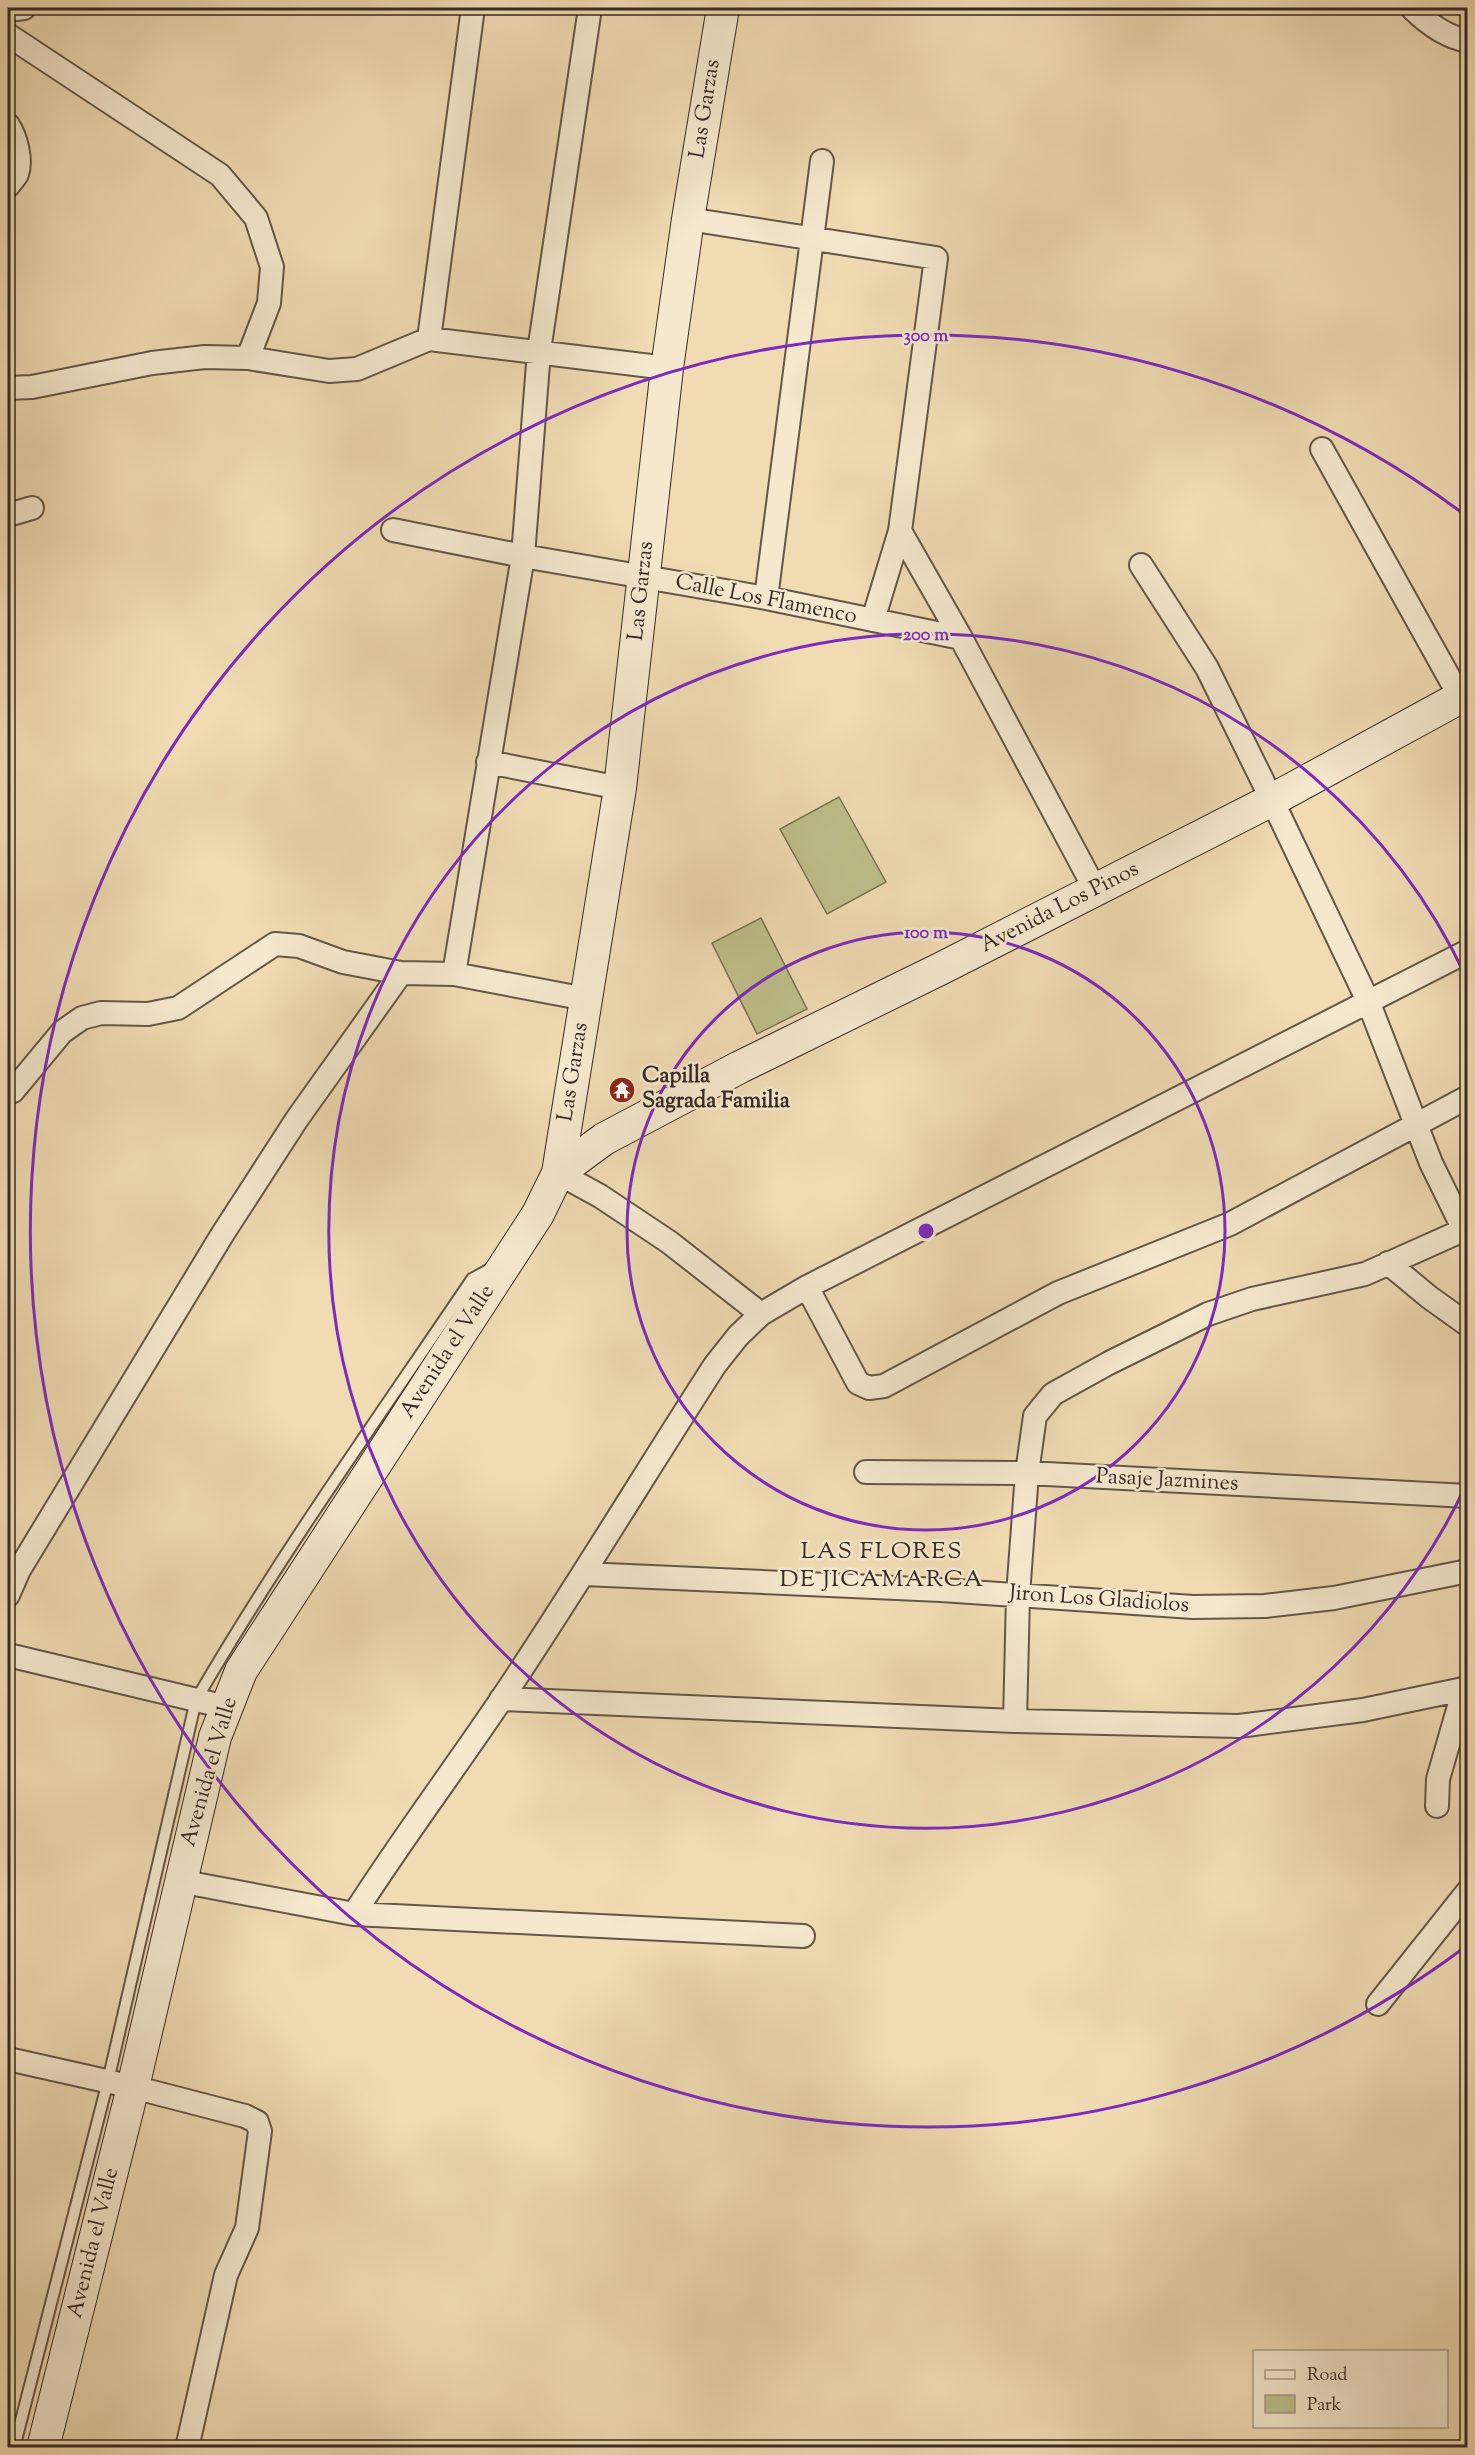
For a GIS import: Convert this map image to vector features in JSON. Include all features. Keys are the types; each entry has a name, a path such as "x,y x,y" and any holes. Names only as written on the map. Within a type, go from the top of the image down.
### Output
{"street":[{"path":"8,10 24,8"},
{"path":"429,339 473,8"},
{"path":"454,974 523,556 540,351 590,8"},
{"name":"Las Garzas","path":"558,1173 620,788 667,368 688,219 723,8"},
{"path":"1412,8 1447,35 1467,40"},
{"path":"8,35 220,175 256,218 272,267 269,303 248,358"},
{"path":"8,125 12,131 19,158 16,175 8,186"},
{"path":"766,598 822,161"},
{"path":"688,219 936,258 900,531 873,620"},
{"path":"8,388 33,387 153,363 205,357 248,358 329,371 357,369 429,339 667,368"},
{"path":"1322,449 1464,695"},
{"path":"8,515 32,507"},
{"name":"Calle Los Flamenco","path":"393,530 523,556 766,598 961,638"},
{"path":"900,531 961,638 1096,891"},
{"path":"1015,1721 1018,1594 1027,1473 1035,1416 1053,1394 1118,1358 1208,1314 1252,1299 1365,1274 1466,1229 1431,1163 1368,1001 1272,800 1207,668 1140,565"},
{"name":"Avenida Los Pinos","path":"558,1173 604,1138 719,1078 1096,891 1272,800 1464,695"},
{"path":"488,762 620,788"},
{"path":"8,1091 13,1091 62,1032 82,1018 101,1013 148,1014 178,1008 275,944 299,946 343,962 401,974 454,974 586,999"},
{"path":"354,1914 387,1862 501,1699 584,1574 716,1365 738,1336 761,1314 807,1287 1467,951"},
{"path":"8,1595 32,1550 229,1225 297,1119 401,974"},
{"path":"807,1287 858,1383 869,1388 884,1386 1058,1293 1230,1224 1467,1096"},
{"path":"558,1173 600,1196 669,1242 761,1314"},
{"name":"Avenida el Valle","path":"43,2448 120,2084 180,1881 215,1737 211,1703 241,1671 538,1215 558,1173"},
{"path":"1388,1263 1467,1325"},
{"name":"Pasaje Jazmines","path":"866,1472 1027,1473 1467,1496"},
{"name":"Jiron Los Gladiolos","path":"584,1574 1018,1594 1193,1607 1265,1606 1334,1598 1467,1571"},
{"path":"8,1655 211,1703"},
{"path":"501,1699 1015,1721 1239,1726 1363,1710 1466,1689 1438,1779 1437,1806"},
{"path":"180,1881 354,1914 803,1936"},
{"path":"1378,2004 1467,1891"},
{"path":"8,2059 120,2084 244,2116 257,2122 260,2131 247,2228 226,2275 187,2448"}],"lane":[{"path":"14,2448 120,2084 211,1703"}],"green space":[{"path":"839,797 886,882 827,914 780,829"},
{"path":"761,918 807,1009 757,1034 712,943"}],"place":[{"name":"Capilla Sagrada Familia","path":"622,1090"}],"district":[{"name":"LAS FLORES DE JICAMARCA","path":"882,1566"}]}
